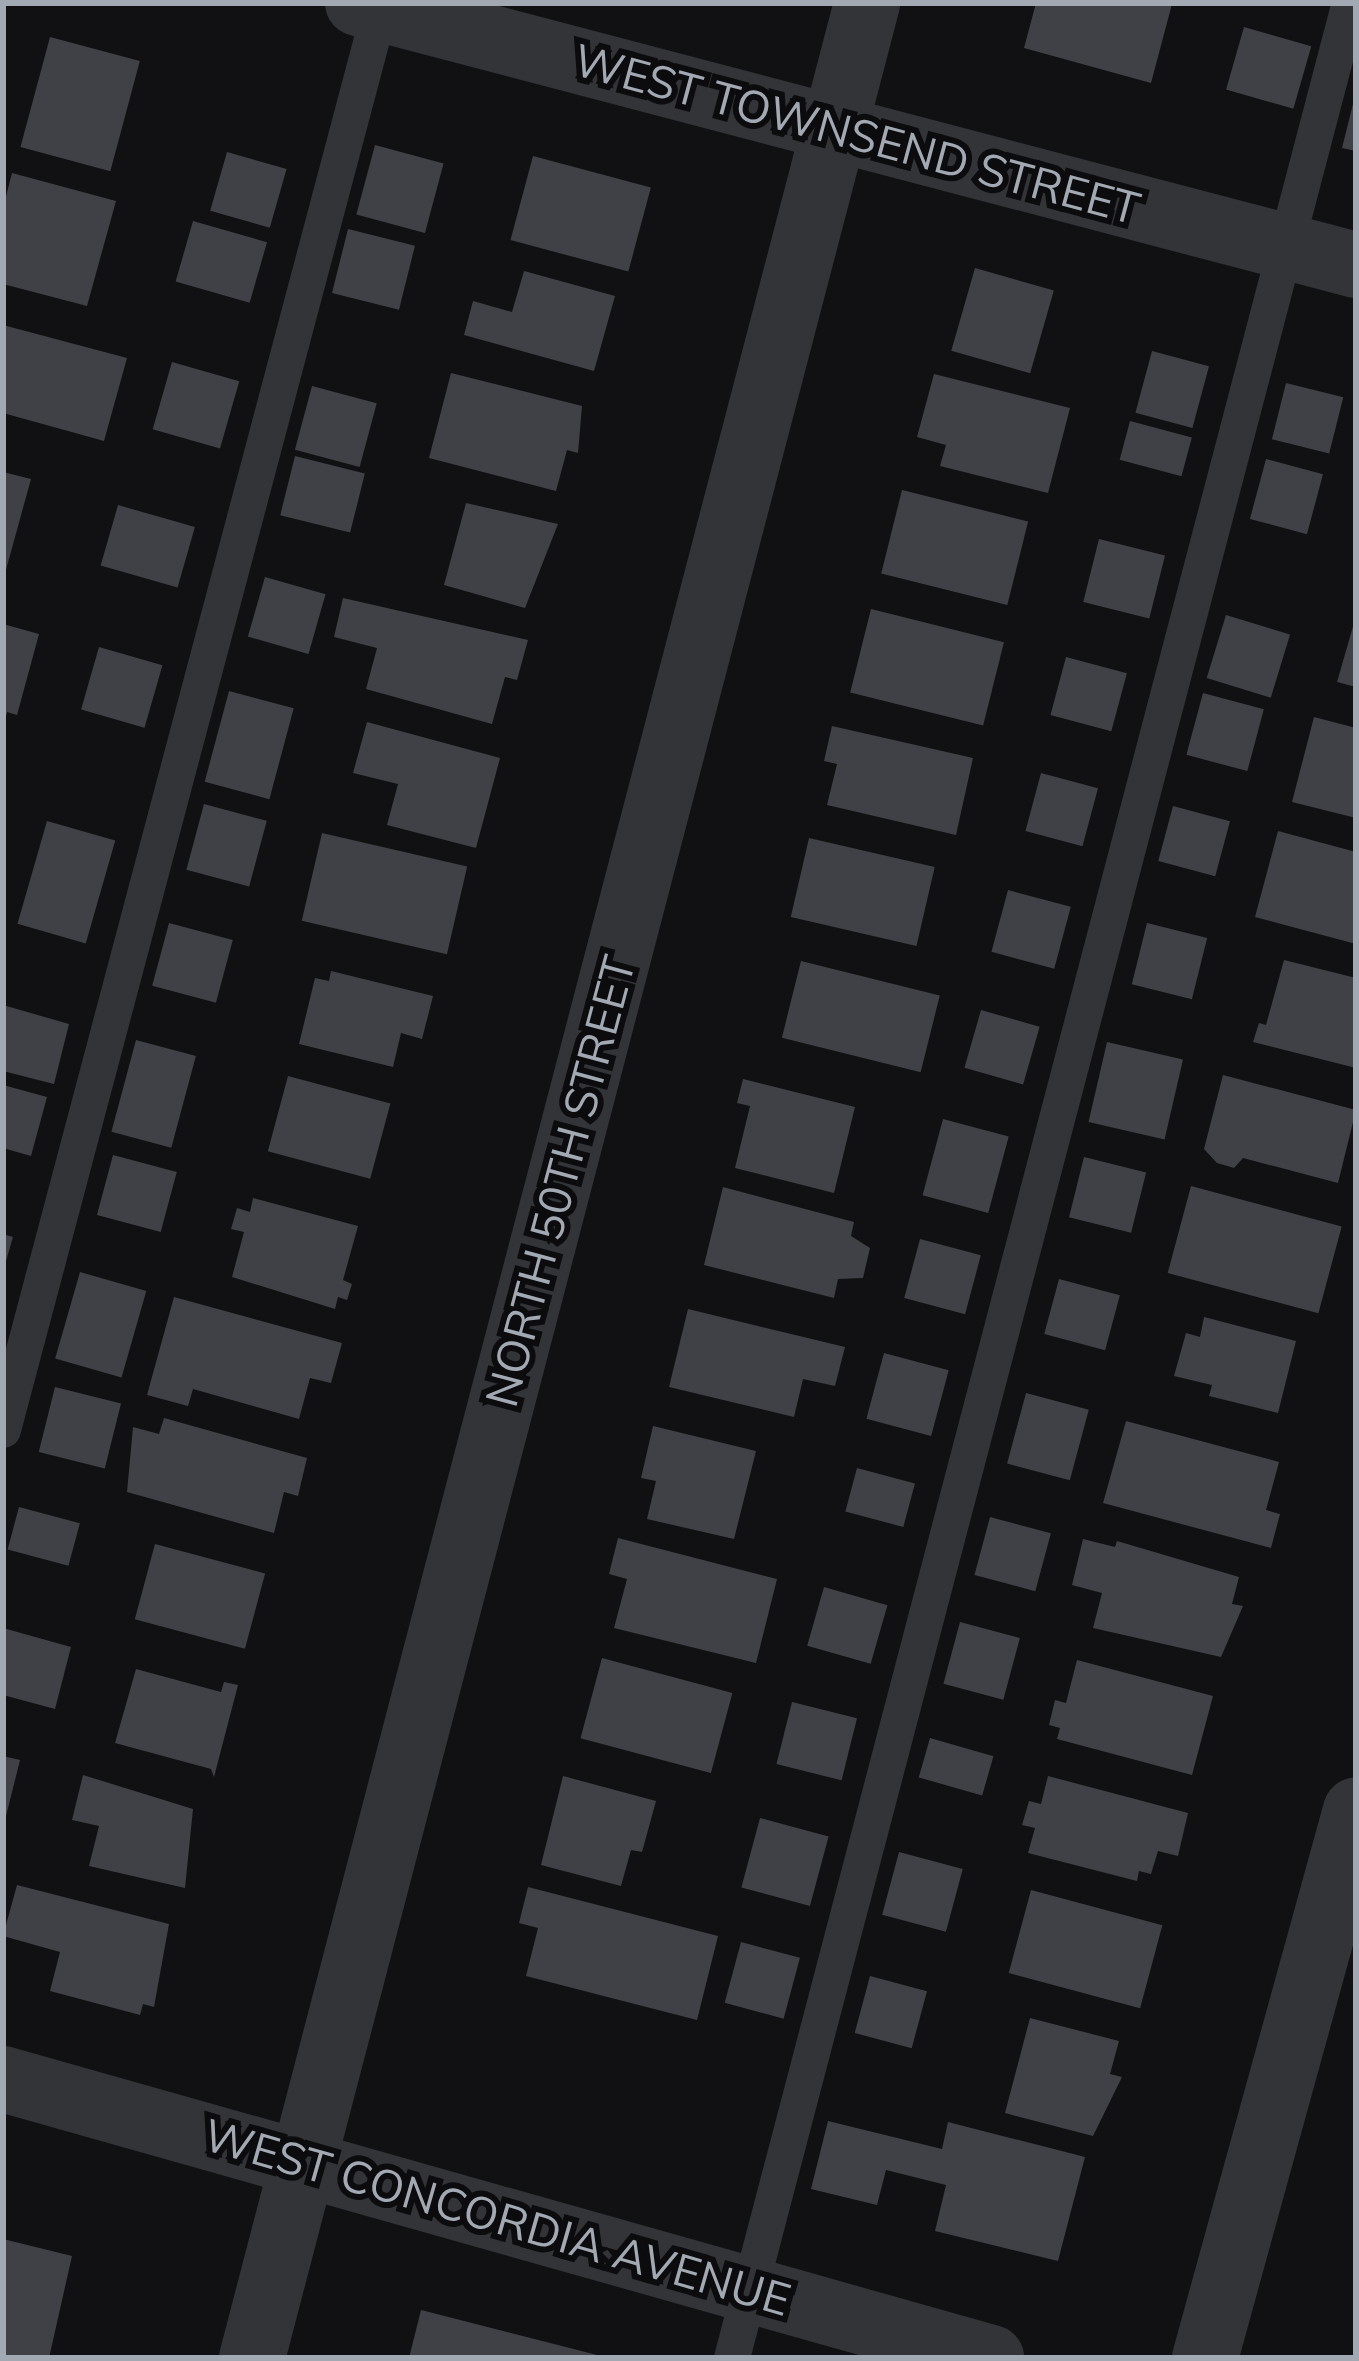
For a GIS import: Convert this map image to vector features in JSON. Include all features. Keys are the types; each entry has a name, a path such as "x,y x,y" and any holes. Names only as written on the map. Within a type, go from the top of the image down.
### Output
{"street":[{"name":"NORTH 50TH STREET","path":"252,2358 866,3"},
{"name":"WEST TOWNSEND STREET","path":"369,6 1356,265"},
{"path":"1205,2358 1356,1810"},
{"name":"WEST CONCORDIA AVENUE","path":"3,2079 305,2160 991,2358"}],"lane":[{"path":"732,2358 1350,3"},
{"path":"3,1430 369,6"}],"building":[{"path":"1036,3 1172,4 1151,83 1024,48"},
{"path":"1244,27 1311,46 1293,109 1226,89"},
{"path":"50,37 140,61 110,171 20,147"},
{"path":"1356,92 1356,151 1342,148"},
{"path":"375,145 444,163 425,233 356,215"},
{"path":"227,152 287,169 270,228 210,211"},
{"path":"533,156 651,188 628,272 510,240"},
{"path":"12,173 116,201 87,306 3,284 3,208"},
{"path":"193,221 267,242 250,303 176,282"},
{"path":"348,229 415,246 399,310 332,293"},
{"path":"975,268 1054,291 1030,373 951,351"},
{"path":"524,271 615,296 594,371 464,335 473,301 512,312"},
{"path":"3,325 127,358 104,441 3,413"},
{"path":"1152,351 1209,366 1192,428 1135,413"},
{"path":"172,362 239,381 220,449 153,429"},
{"path":"451,373 582,406 578,453 567,450 556,491 429,458"},
{"path":"934,374 1070,408 1048,493 940,466 946,445 917,437"},
{"path":"1286,383 1343,397 1329,454 1272,439"},
{"path":"312,386 377,403 360,467 295,450"},
{"path":"1130,421 1192,438 1181,476 1120,460"},
{"path":"295,456 365,473 350,533 280,515"},
{"path":"1266,459 1323,474 1307,534 1250,519"},
{"path":"3,472 31,479 4,577 3,577"},
{"path":"902,490 1028,521 1007,605 881,573"},
{"path":"466,503 558,524 525,608 444,585"},
{"path":"118,505 195,527 178,588 101,566"},
{"path":"1099,539 1165,555 1149,619 1083,602"},
{"path":"265,577 326,594 308,654 248,637"},
{"path":"343,598 528,640 517,680 505,677 492,724 366,689 377,648 334,637"},
{"path":"871,609 1004,642 983,726 850,692"},
{"path":"1226,615 1290,635 1271,698 1207,678"},
{"path":"1356,616 1356,687 1337,682"},
{"path":"3,624 39,634 17,715 7,712 5,721"},
{"path":"99,647 162,665 145,728 81,709"},
{"path":"1066,657 1127,673 1111,731 1050,715"},
{"path":"229,691 294,708 269,799 205,782"},
{"path":"1203,693 1264,709 1247,771 1186,755"},
{"path":"1314,717 1356,728 1356,818 1292,802"},
{"path":"367,722 500,758 476,848 387,825 398,784 353,773"},
{"path":"832,726 973,758 956,835 827,805 837,764 824,761"},
{"path":"1041,773 1098,788 1082,846 1025,831"},
{"path":"204,804 267,821 249,887 186,870"},
{"path":"1173,806 1230,821 1215,876 1158,861"},
{"path":"47,821 115,841 86,943 18,924"},
{"path":"1278,831 1356,852 1356,944 1255,917"},
{"path":"322,833 467,867 447,954 302,921"},
{"path":"809,838 935,867 916,946 791,917"},
{"path":"1008,890 1071,907 1054,969 991,952"},
{"path":"169,923 233,940 216,1003 152,986"},
{"path":"1147,923 1207,938 1192,999 1132,984"},
{"path":"1284,960 1356,978 1356,1068 1253,1042 1259,1023 1266,1025"},
{"path":"801,961 940,996 921,1072 782,1038"},
{"path":"331,971 433,996 422,1039 401,1033 393,1067 299,1044 315,978 329,981"},
{"path":"3,1005 69,1024 54,1084 3,1071"},
{"path":"981,1010 1040,1027 1023,1084 964,1068"},
{"path":"136,1040 196,1056 171,1148 111,1132"},
{"path":"1107,1042 1183,1060 1165,1139 1089,1122"},
{"path":"1223,1075 1356,1110 1338,1183 1243,1158 1234,1168 1217,1163 1204,1149"},
{"path":"288,1076 390,1103 370,1179 268,1151"},
{"path":"743,1079 855,1107 834,1193 735,1168 750,1106 737,1103"},
{"path":"3,1085 47,1097 31,1156 3,1148"},
{"path":"943,1119 1009,1137 988,1213 923,1195"},
{"path":"113,1155 177,1172 161,1232 97,1215"},
{"path":"1084,1157 1146,1172 1131,1233 1069,1217"},
{"path":"1191,1186 1342,1226 1318,1313 1168,1273"},
{"path":"723,1187 854,1222 851,1236 870,1248 863,1278 838,1279 834,1298 704,1265"},
{"path":"253,1198 358,1226 343,1280 352,1284 347,1300 338,1297 335,1309 232,1277 244,1232 231,1229 237,1208 250,1212"},
{"path":"3,1234 13,1237 4,1268 3,1268"},
{"path":"920,1239 981,1255 965,1314 904,1298"},
{"path":"80,1272 146,1291 122,1378 55,1359"},
{"path":"1059,1279 1120,1295 1105,1350 1044,1334"},
{"path":"174,1297 342,1343 331,1383 310,1378 299,1419 193,1389 188,1406 147,1395"},
{"path":"688,1309 845,1347 835,1386 803,1379 794,1417 669,1387"},
{"path":"1204,1317 1296,1341 1278,1413 1209,1396 1212,1385 1174,1376 1186,1333 1200,1337"},
{"path":"884,1353 949,1370 931,1436 866,1419"},
{"path":"55,1387 121,1403 105,1468 39,1452"},
{"path":"1026,1393 1089,1410 1070,1480 1007,1464"},
{"path":"164,1418 307,1458 298,1496 284,1492 274,1533 127,1492 133,1427 159,1434"},
{"path":"1126,1421 1279,1462 1266,1510 1280,1514 1271,1548 1103,1503"},
{"path":"653,1426 756,1451 734,1539 647,1519 656,1481 641,1478"},
{"path":"857,1468 915,1484 903,1527 845,1511"},
{"path":"19,1507 80,1523 68,1566 8,1550"},
{"path":"990,1517 1051,1533 1035,1591 974,1575"},
{"path":"618,1538 777,1579 756,1663 614,1628 627,1579 609,1574"},
{"path":"1083,1539 1115,1547 1117,1541 1239,1577 1232,1604 1243,1606 1221,1657 1093,1628 1102,1593 1072,1585"},
{"path":"155,1544 265,1574 245,1649 135,1619"},
{"path":"824,1587 887,1605 871,1664 807,1646"},
{"path":"960,1622 1020,1638 1003,1700 943,1684"},
{"path":"3,1628 71,1647 55,1709 3,1695"},
{"path":"602,1658 732,1693 711,1773 581,1738"},
{"path":"1077,1660 1213,1696 1192,1775 1057,1739 1060,1728 1049,1725 1055,1700 1066,1703"},
{"path":"136,1669 221,1692 224,1682 238,1685 214,1777 211,1769 115,1743"},
{"path":"792,1702 857,1718 842,1780 777,1764"},
{"path":"930,1738 993,1756 982,1796 919,1777"},
{"path":"3,1756 20,1760 5,1820 3,1820"},
{"path":"83,1775 193,1809 185,1888 89,1866 99,1826 72,1820"},
{"path":"563,1776 656,1801 642,1852 631,1850 621,1886 541,1865"},
{"path":"1048,1776 1188,1813 1178,1856 1158,1851 1151,1874 1139,1871 1137,1881 1028,1853 1035,1828 1022,1825 1029,1801 1041,1804"},
{"path":"760,1818 829,1836 810,1906 741,1888"},
{"path":"899,1852 963,1869 946,1932 882,1915"},
{"path":"17,1885 169,1924 154,2007 143,2004 140,2015 50,1991 60,1952 3,1936"},
{"path":"528,1887 718,1936 697,2020 526,1976 538,1928 519,1923"},
{"path":"1031,1890 1162,1925 1140,2008 1009,1973"},
{"path":"741,1942 800,1958 784,2019 725,2003"},
{"path":"870,1976 927,1991 912,2048 855,2033"},
{"path":"1030,2018 1119,2041 1110,2074 1122,2077 1093,2136 1005,2113"},
{"path":"828,2121 942,2149 948,2122 1085,2157 1058,2261 935,2231 946,2185 886,2170 877,2205 811,2189"},
{"path":"3,2239 72,2256 49,2358 3,2356"},
{"path":"421,2310 601,2356 601,2358 409,2358"}]}
